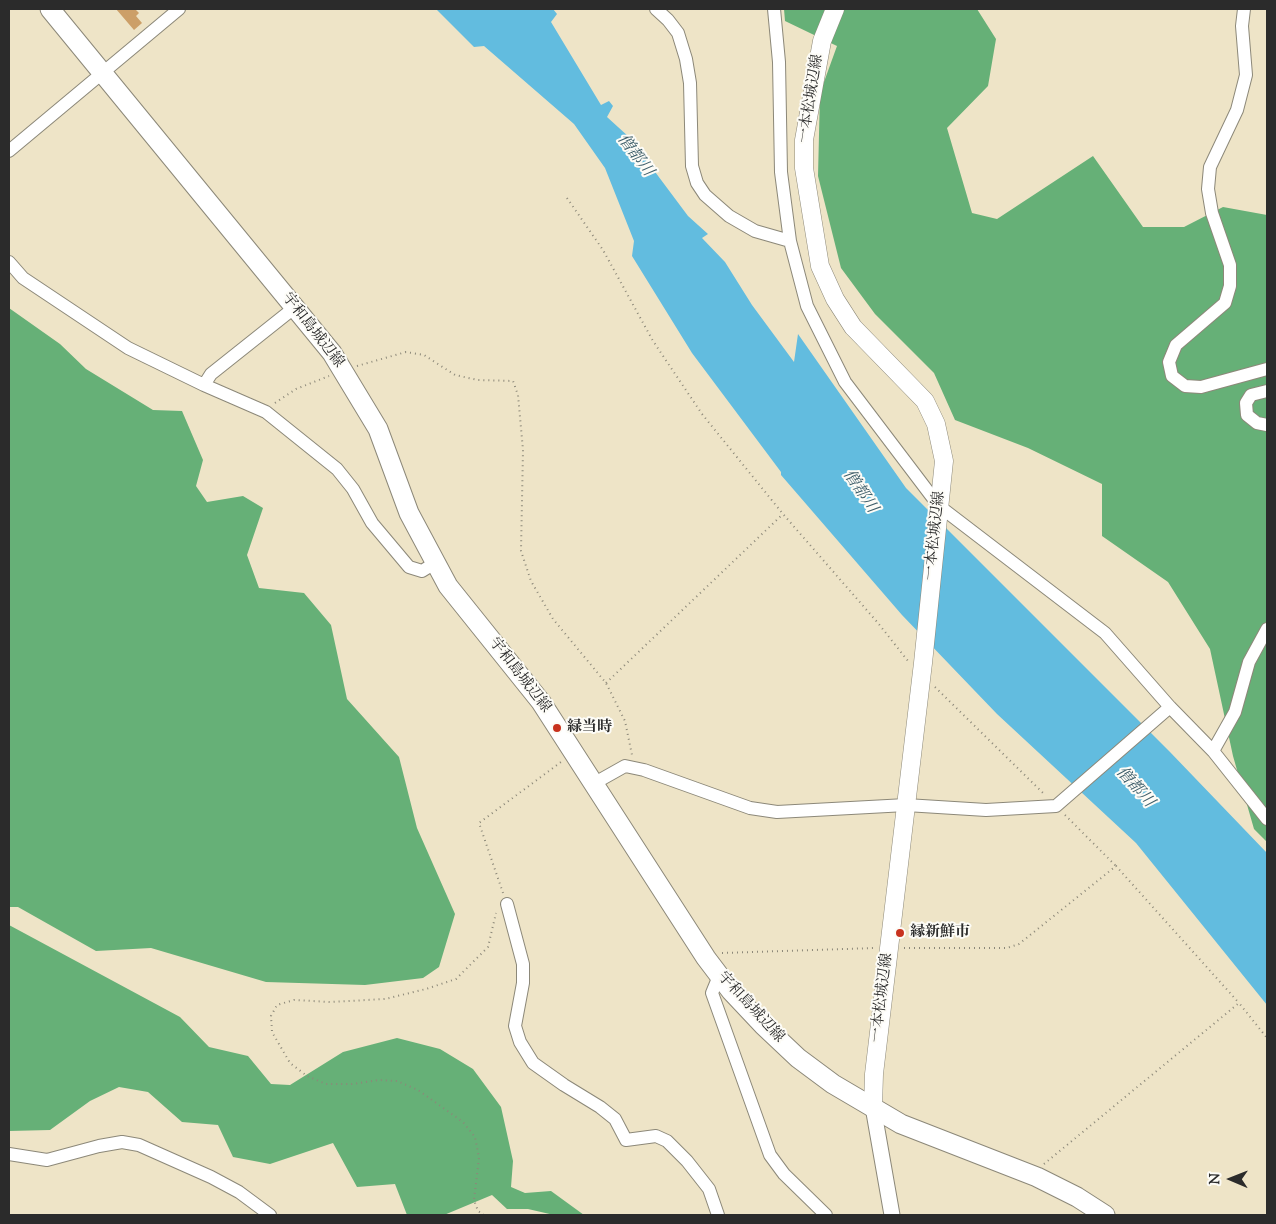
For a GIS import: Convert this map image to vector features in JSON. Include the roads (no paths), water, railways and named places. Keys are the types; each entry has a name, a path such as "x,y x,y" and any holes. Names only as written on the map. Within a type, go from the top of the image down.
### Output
{"main road":[{"name":"宇和島城辺線","path":"50,9 332,353 378,429 409,513 435,563 475,622 541,702 719,976 763,1026 798,1058 833,1084 901,1124 1037,1177 1077,1197 1104,1215"},
{"name":"一本松城辺線","path":"835,9 822,41 804,140 804,168 820,266 834,299 854,327 925,401 936,424 944,461 922,668 874,1074 873,1107"}],"street":[{"path":"9,152 179,9"},
{"path":"656,9 668,20 678,34 686,59 690,83 692,166 697,183 706,195 729,216 755,231 790,241"},
{"path":"774,9 779,62 781,172 790,241 807,306 845,382 939,506 1105,633 1170,707 1213,751 1267,819"},
{"path":"1244,9 1242,26 1246,75 1237,110 1210,167 1208,189 1212,213 1230,265 1230,286 1225,303 1176,345 1169,362 1172,376 1185,386 1201,386 1267,369"},
{"path":"9,262 23,278 128,348 204,385 266,412 337,469 353,489 372,522 409,567 422,571 435,563"},
{"path":"204,385 211,374 294,308"},
{"path":"1267,390 1250,395 1246,403 1247,415 1257,423 1267,425"},
{"path":"1213,751 1235,712 1249,662 1267,629"},
{"path":"593,784 625,766 750,808 777,812 906,805 986,810 1058,804 1129,740 1170,707"},
{"path":"507,904 523,964 523,983 515,1026 520,1042 533,1064 600,1107 615,1119 626,1140 656,1136 667,1141 687,1161 709,1189 718,1215"},
{"path":"719,976 712,993 770,1155 784,1174 826,1215"},
{"path":"873,1107 892,1215"},
{"path":"9,1154 47,1160 122,1142 139,1146 211,1177 238,1192 270,1215"}],"water":[{"name":"僧都川","path":"436,9 553,9 557,14 551,22 601,105 609,101 613,106 607,117 629,137 688,216 708,234 702,238 725,262 752,305 794,362 798,334 906,488 1170,752 1267,853 1267,1005 1136,843 997,714 902,615 781,475 781,472 692,353 632,256 634,241 605,168 574,124 484,46 474,47"}],"place":[{"name":"緑当時","path":"557,728"},
{"name":"縁新鮮市","path":"900,933"}]}
